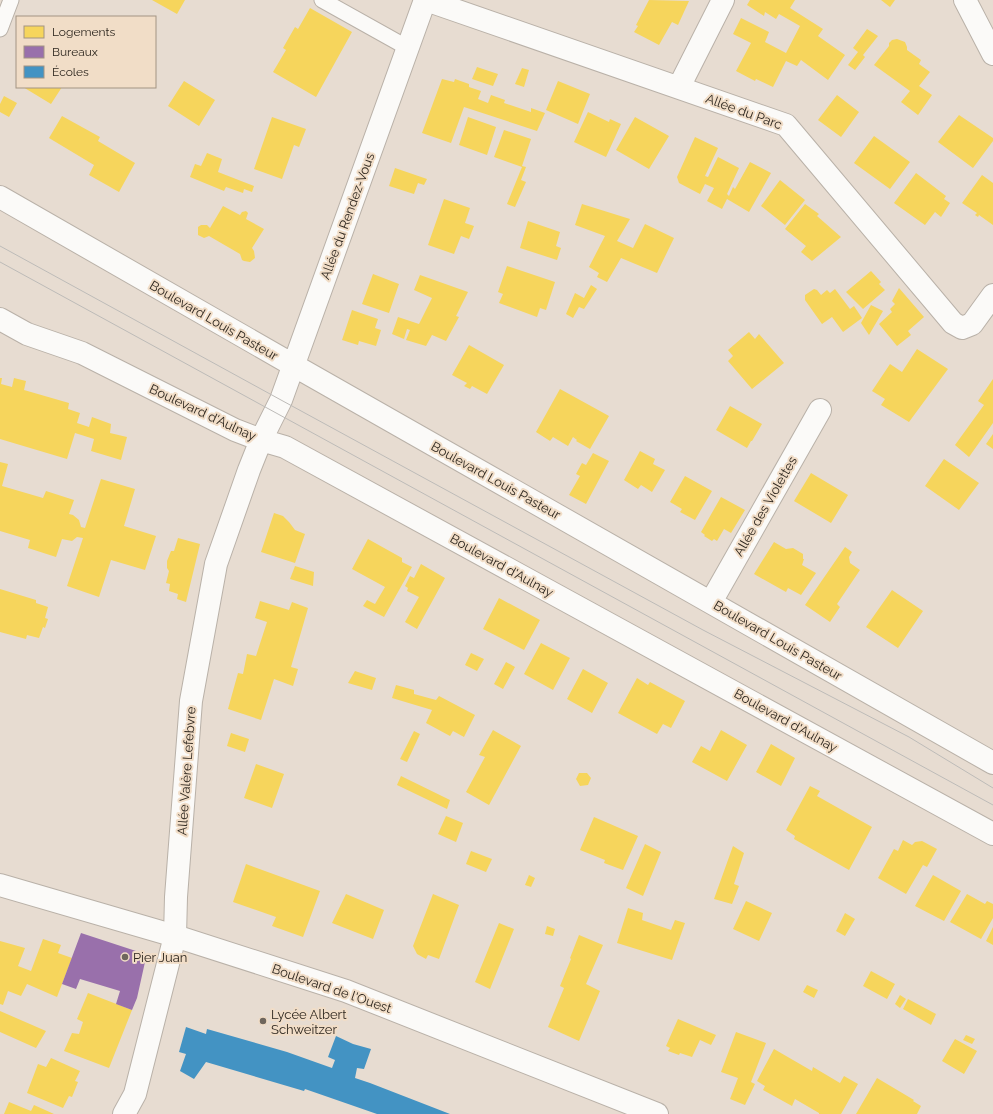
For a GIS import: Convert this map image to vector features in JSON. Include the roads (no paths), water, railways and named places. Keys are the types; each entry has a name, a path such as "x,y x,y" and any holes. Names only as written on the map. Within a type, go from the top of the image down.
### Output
{"street":[{"name":"Allée du Rendez-Vous","path":"264,436 293,366 425,0"},
{"name":"Allée du Parc","path":"425,0 786,125 953,323 962,328 972,324 993,295"},
{"path":"679,87 723,0"},
{"path":"965,0 993,54"},
{"name":"Boulevard Louis Pasteur","path":"0,197 293,366 993,763"},
{"name":"Boulevard d'Aulnay","path":"0,319 27,334 82,353 235,430 264,436 993,834"},
{"name":"Allée des Violettes","path":"711,602 820,410"},
{"name":"Allée Valère Lefebvre","path":"124,1114 135,1094 175,936 176,897 191,701 216,564 249,470 264,436"},
{"name":"Boulevard de l'Ouest","path":"0,886 175,936 346,991 657,1114"}],"lane":[{"path":"0,29 11,0"},
{"path":"322,0 408,48"}],"tram line":[{"path":"0,246 703,630 909,737 993,788"},
{"path":"0,262 993,805"}],"place":[{"name":"Pier Juan","path":"125,957"},
{"name":"Lycée Albert Schweitzer","path":"263,1021"}]}
